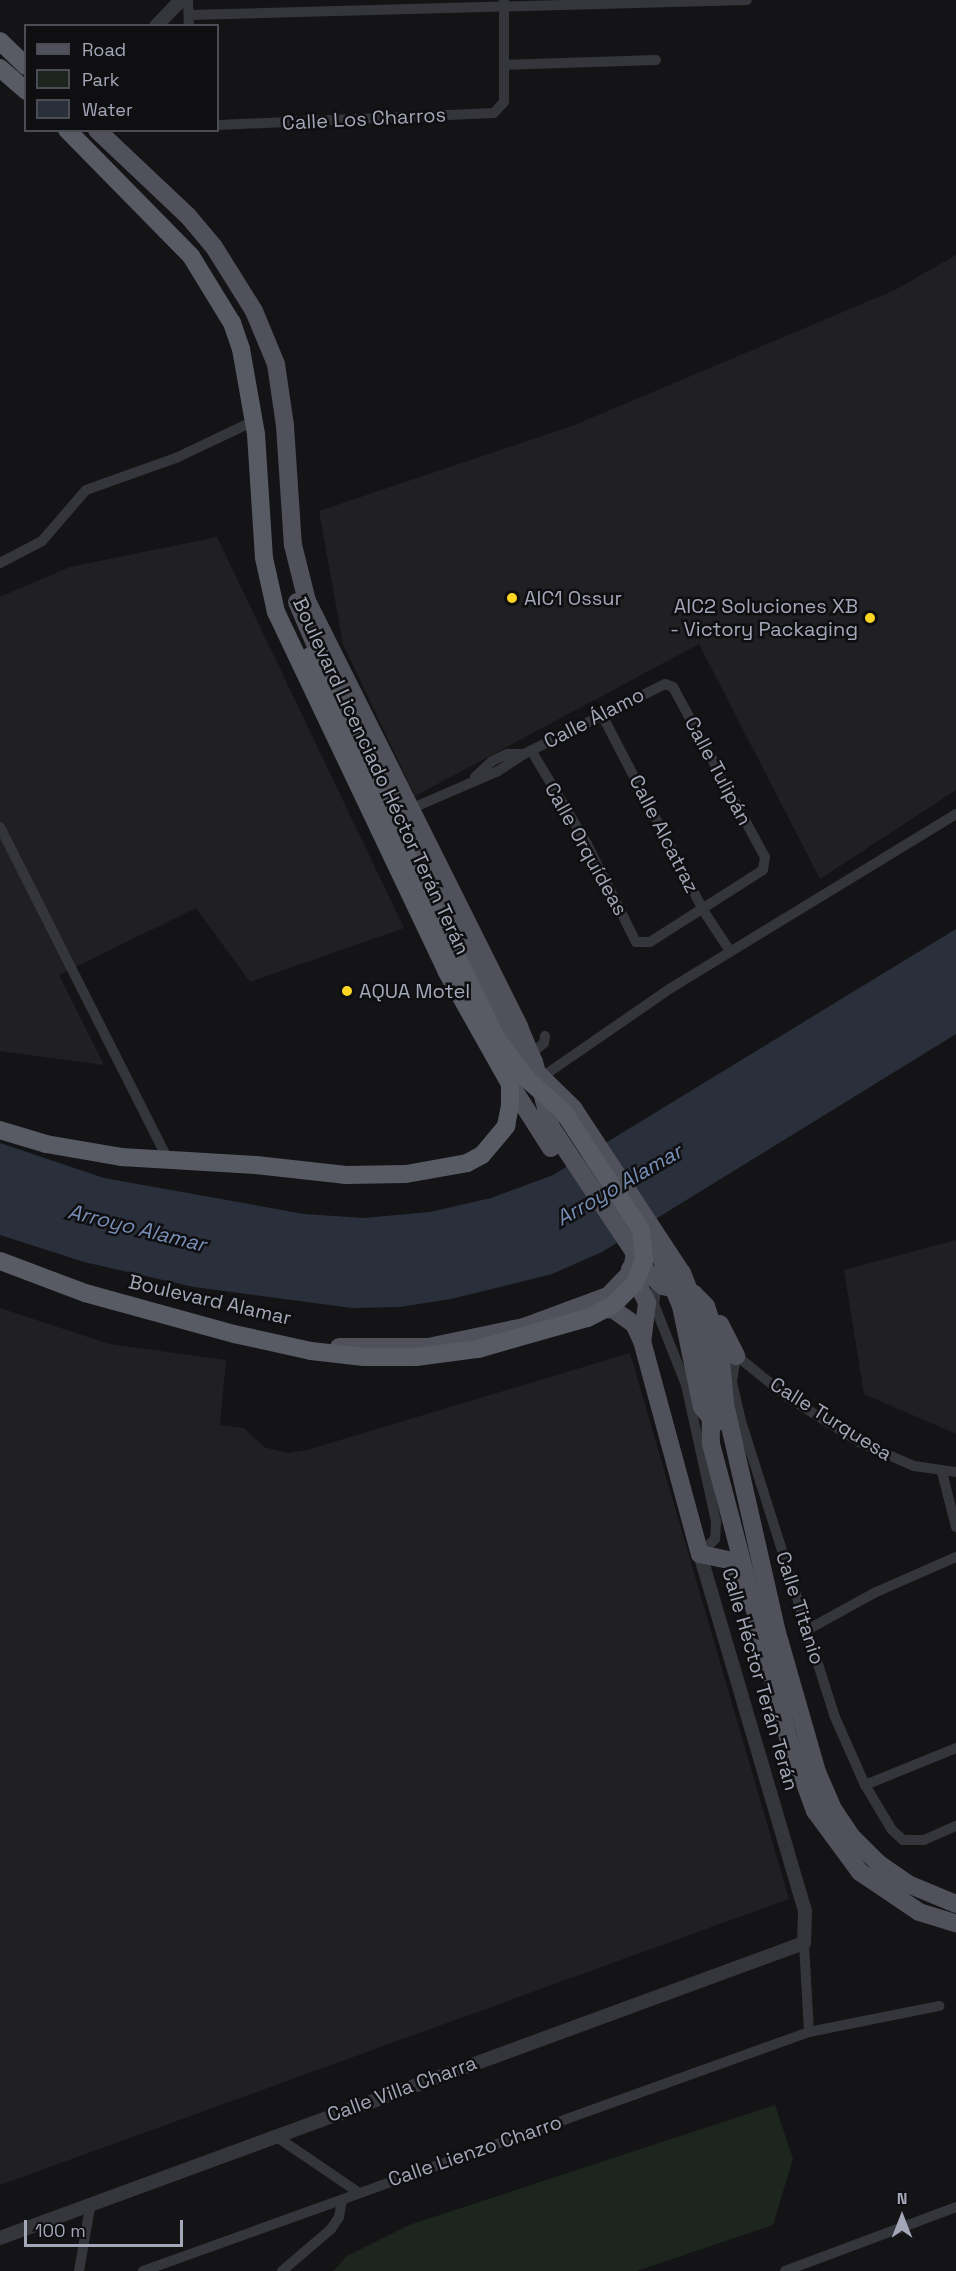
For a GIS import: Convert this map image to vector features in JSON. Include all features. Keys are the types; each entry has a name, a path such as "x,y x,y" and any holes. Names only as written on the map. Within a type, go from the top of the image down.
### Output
{"highway":[{"path":"0,41 24,64"},
{"path":"0,68 24,89"},
{"name":"Boulevard Licenciado Héctor Terán Terán","path":"69,132 191,256 210,285 241,349 254,421 264,558 276,612 447,972 510,1084"},
{"name":"Boulevard Licenciado Héctor Terán Terán","path":"81,132 199,252 237,313 252,350 261,392 276,565 291,617 314,654 497,1040 529,1081 563,1111 641,1230"},
{"path":"0,1130 84,1153 346,1175 406,1174 468,1163 493,1146 506,1126 510,1084"},
{"name":"Boulevard Alamar","path":"0,1261 85,1293 278,1342 364,1357 416,1357 507,1342 584,1313 613,1305 635,1283 644,1260 641,1230"}],"main road":[{"name":"Boulevard Licenciado Héctor Terán Terán","path":"89,132 201,243 231,285 258,343 273,406 286,559 314,654 377,764 508,1037 531,1067 573,1108 682,1273 697,1310 710,1365 711,1443 788,1737 815,1811 860,1872 920,1912 956,1923"},
{"name":"Boulevard Licenciado Héctor Terán Terán","path":"99,132 188,216 214,247 254,311 276,364 285,426 293,545 307,601 413,808 532,1059 561,1152"},
{"name":"Boulevard Licenciado Héctor Terán Terán","path":"510,1084 561,1152 630,1257 657,1283 687,1290 699,1298 718,1340 734,1449 776,1629 817,1772 833,1809 852,1837 878,1863 908,1884 956,1904"},
{"name":"Boulevard Licenciado Héctor Terán Terán","path":"641,1230 670,1277 681,1306 702,1407 734,1449"},
{"name":"Boulevard Licenciado Héctor Terán Terán","path":"630,1257 646,1302"},
{"path":"584,1313 614,1292 630,1257"},
{"path":"646,1302 657,1283 677,1281 704,1294 736,1356"},
{"name":"Calle Héctor Terán Terán","path":"642,1341 646,1302"},
{"name":"Calle Héctor Terán Terán","path":"584,1313 603,1307 624,1315 642,1341 700,1554"},
{"path":"700,1554 735,1563 753,1629 763,1640"}],"street":[{"path":"158,24 181,0"},
{"path":"188,0 189,20 504,2 747,0"},
{"path":"504,2 504,65 656,60"},
{"name":"Calle Los Charros","path":"219,124 494,113 504,102 504,65"},
{"path":"0,563 42,541 86,490 176,458 254,421"},
{"name":"Calle Álamo","path":"378,825 470,781 498,771 527,752 665,684"},
{"name":"Calle Tulipán","path":"665,684 673,687 766,862 763,870 703,910"},
{"name":"Calle Alcatraz","path":"602,715 703,910 730,951"},
{"name":"Calle Orquídeas","path":"527,752 587,844 636,942 643,944 703,910"},
{"path":"539,1080 730,951 956,814"},
{"path":"0,827 168,1159"},
{"path":"545,1036 544,1043 532,1059 558,1065"},
{"path":"657,1283 654,1304 686,1385 716,1522 715,1539 700,1554"},
{"name":"Calle Turquesa","path":"718,1340 789,1398 861,1443 888,1457 942,1472 956,1472"},
{"name":"Calle Titanio","path":"736,1356 732,1382 740,1418 834,1715 865,1785 896,1836 910,1841 924,1840 956,1826"},
{"path":"942,1472 956,1527"},
{"name":"Calle Héctor Terán Terán","path":"700,1554 805,1911 804,1943 809,2032"},
{"path":"807,1630 874,1593 956,1557"},
{"path":"865,1785 956,1748"},
{"name":"Calle Villa Charra","path":"0,2238 90,2207 274,2135 804,1943"},
{"name":"Calle Lienzo Charro","path":"143,2271 809,2032 939,2006"},
{"path":"274,2135 358,2192"},
{"path":"282,2271 331,2229 339,2217 342,2200"},
{"path":"79,2271 90,2207"},
{"path":"785,2271 956,2207"}],"shaded area":[{"path":"956,255 956,790 820,879 699,644 415,796 343,644 319,511 572,426 895,290"},
{"path":"217,537 404,928 250,982 196,908 59,975 104,1065 0,1051 0,597 70,567"},
{"path":"956,1240 956,1434 864,1394 844,1270"},
{"path":"0,1308 109,1344 226,1360 220,1425 244,1428 264,1447 287,1453 307,1450 630,1353 789,1899 0,2185"}],"green space":[{"path":"775,2105 793,2159 773,2225 637,2271 333,2271 347,2256 409,2225"}],"water":[{"name":"Arroyo Alamar","path":"956,929 956,1034 602,1252 552,1274 451,1299 400,1307 352,1308 194,1287 84,1262 0,1235 0,1143 104,1178 304,1214 364,1218 430,1212 491,1198 553,1175"}],"place":[{"name":"AIC1 Ossur","path":"512,598"},
{"name":"AIC2 Soluciones XB - Victory Packaging","path":"870,618"},
{"name":"AQUA Motel","path":"347,991"}]}
